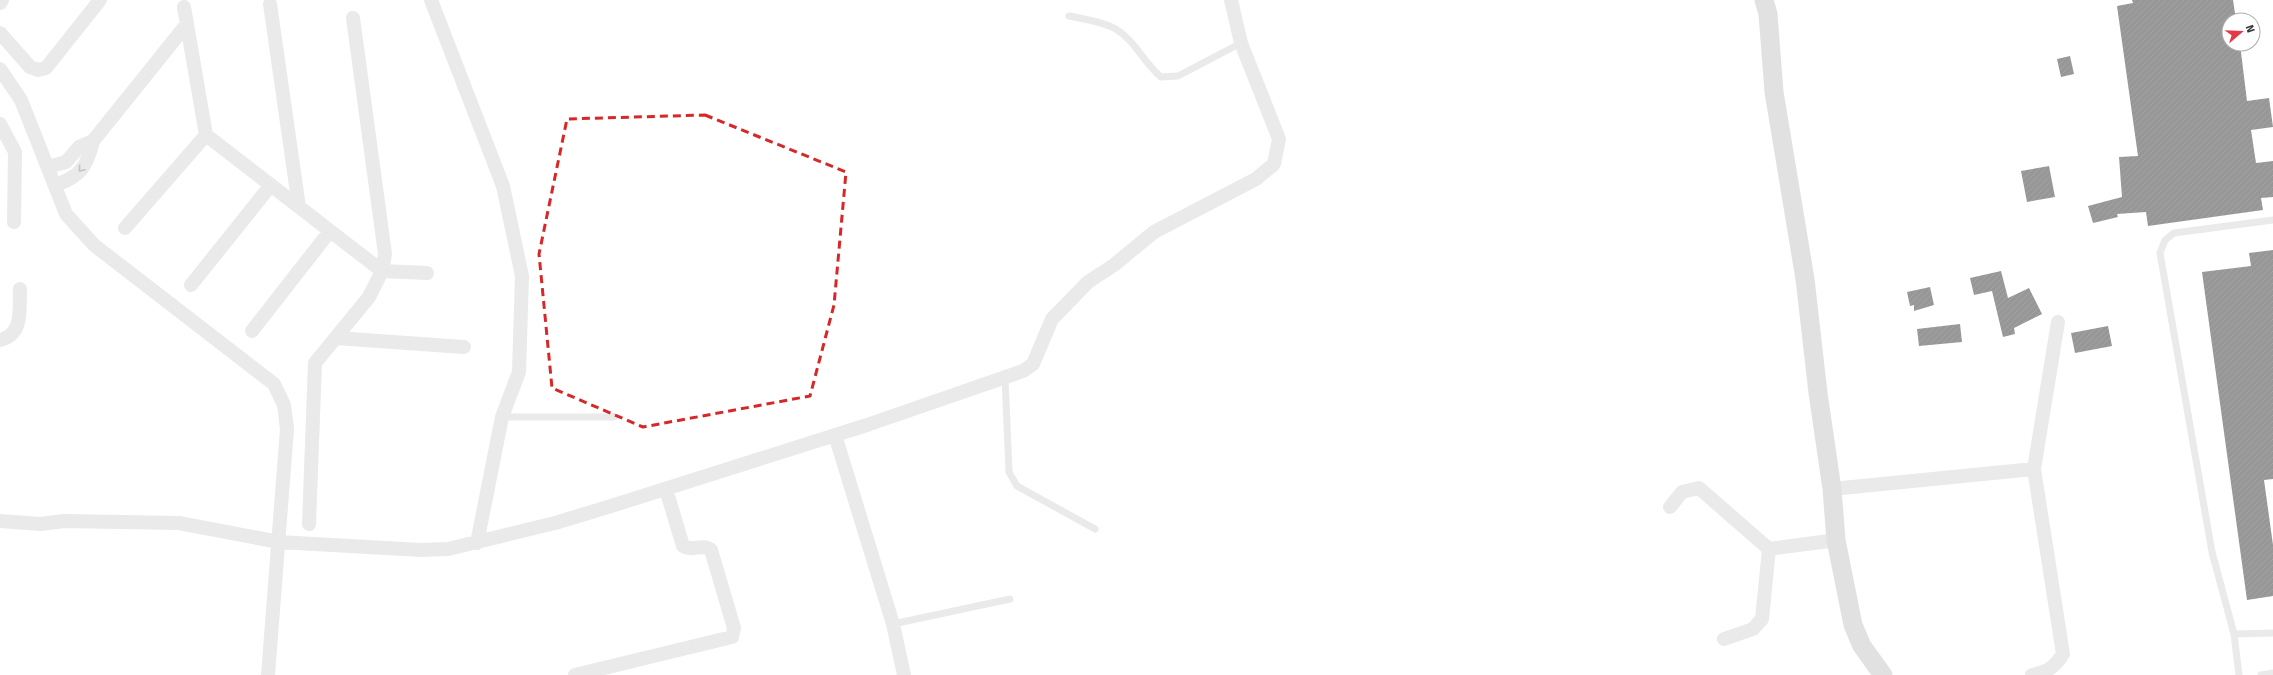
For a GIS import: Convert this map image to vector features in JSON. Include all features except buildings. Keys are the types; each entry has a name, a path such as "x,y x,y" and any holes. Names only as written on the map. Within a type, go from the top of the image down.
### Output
{"street":[{"path":"0,34 30,68 38,70 46,68 100,0"},
{"path":"431,0 503,186 522,276 519,372 502,417 477,543"},
{"path":"0,521 40,524 64,521 179,523 279,542 421,550 448,549 555,523 666,489 835,435 1023,371 1033,364 1052,319 1088,282 1114,265 1154,232 1256,179 1274,164 1279,140 1241,43 1231,0"},
{"path":"1764,0 1768,14 1774,92 1796,215 1818,393 1832,488 1836,540 1853,626 1862,646 1883,675"},
{"path":"270,4 299,207"},
{"path":"184,7 206,135 382,271 427,273"},
{"path":"309,524 315,363 369,297 382,271 385,254 353,18"},
{"path":"55,185 72,179 89,159 93,141 187,24"},
{"path":"0,69 22,100 66,214 94,245 274,384 284,405 287,429 268,675"},
{"path":"0,124 15,152 14,222"},
{"path":"125,228 206,135"},
{"path":"48,167 66,162 79,147 93,141"},
{"path":"191,285 271,185"},
{"path":"252,331 330,231"},
{"path":"0,340 9,338 19,327 20,289"},
{"path":"2032,675 2049,670 2057,663 2063,654 2034,469 2058,322"},
{"path":"336,338 464,347"},
{"path":"835,435 893,624 904,675"},
{"path":"1832,488 2034,469"},
{"path":"1670,507 1682,492 1699,488 1769,549 1836,540"},
{"path":"575,675 732,637 734,628 711,550 705,547 690,550 683,546 666,489"},
{"path":"1724,639 1753,629 1762,619 1769,549"}],"lane":[{"path":"1069,16 1114,28 1132,44 1148,66 1161,77 1178,76 1241,43"},
{"path":"2239,675 2234,634 2212,552 2160,253 2165,240 2174,232 2273,220"},
{"path":"1005,378 1009,472 1013,481 1017,486 1094,529"},
{"path":"502,417 614,417"},
{"path":"893,624 1010,599"},
{"path":"2234,634 2273,633"},
{"path":"2262,675 2273,673"}],"highlighted area":[{"path":"705,115 846,172 834,305 810,396 643,427 552,388 539,254 567,119"}]}
